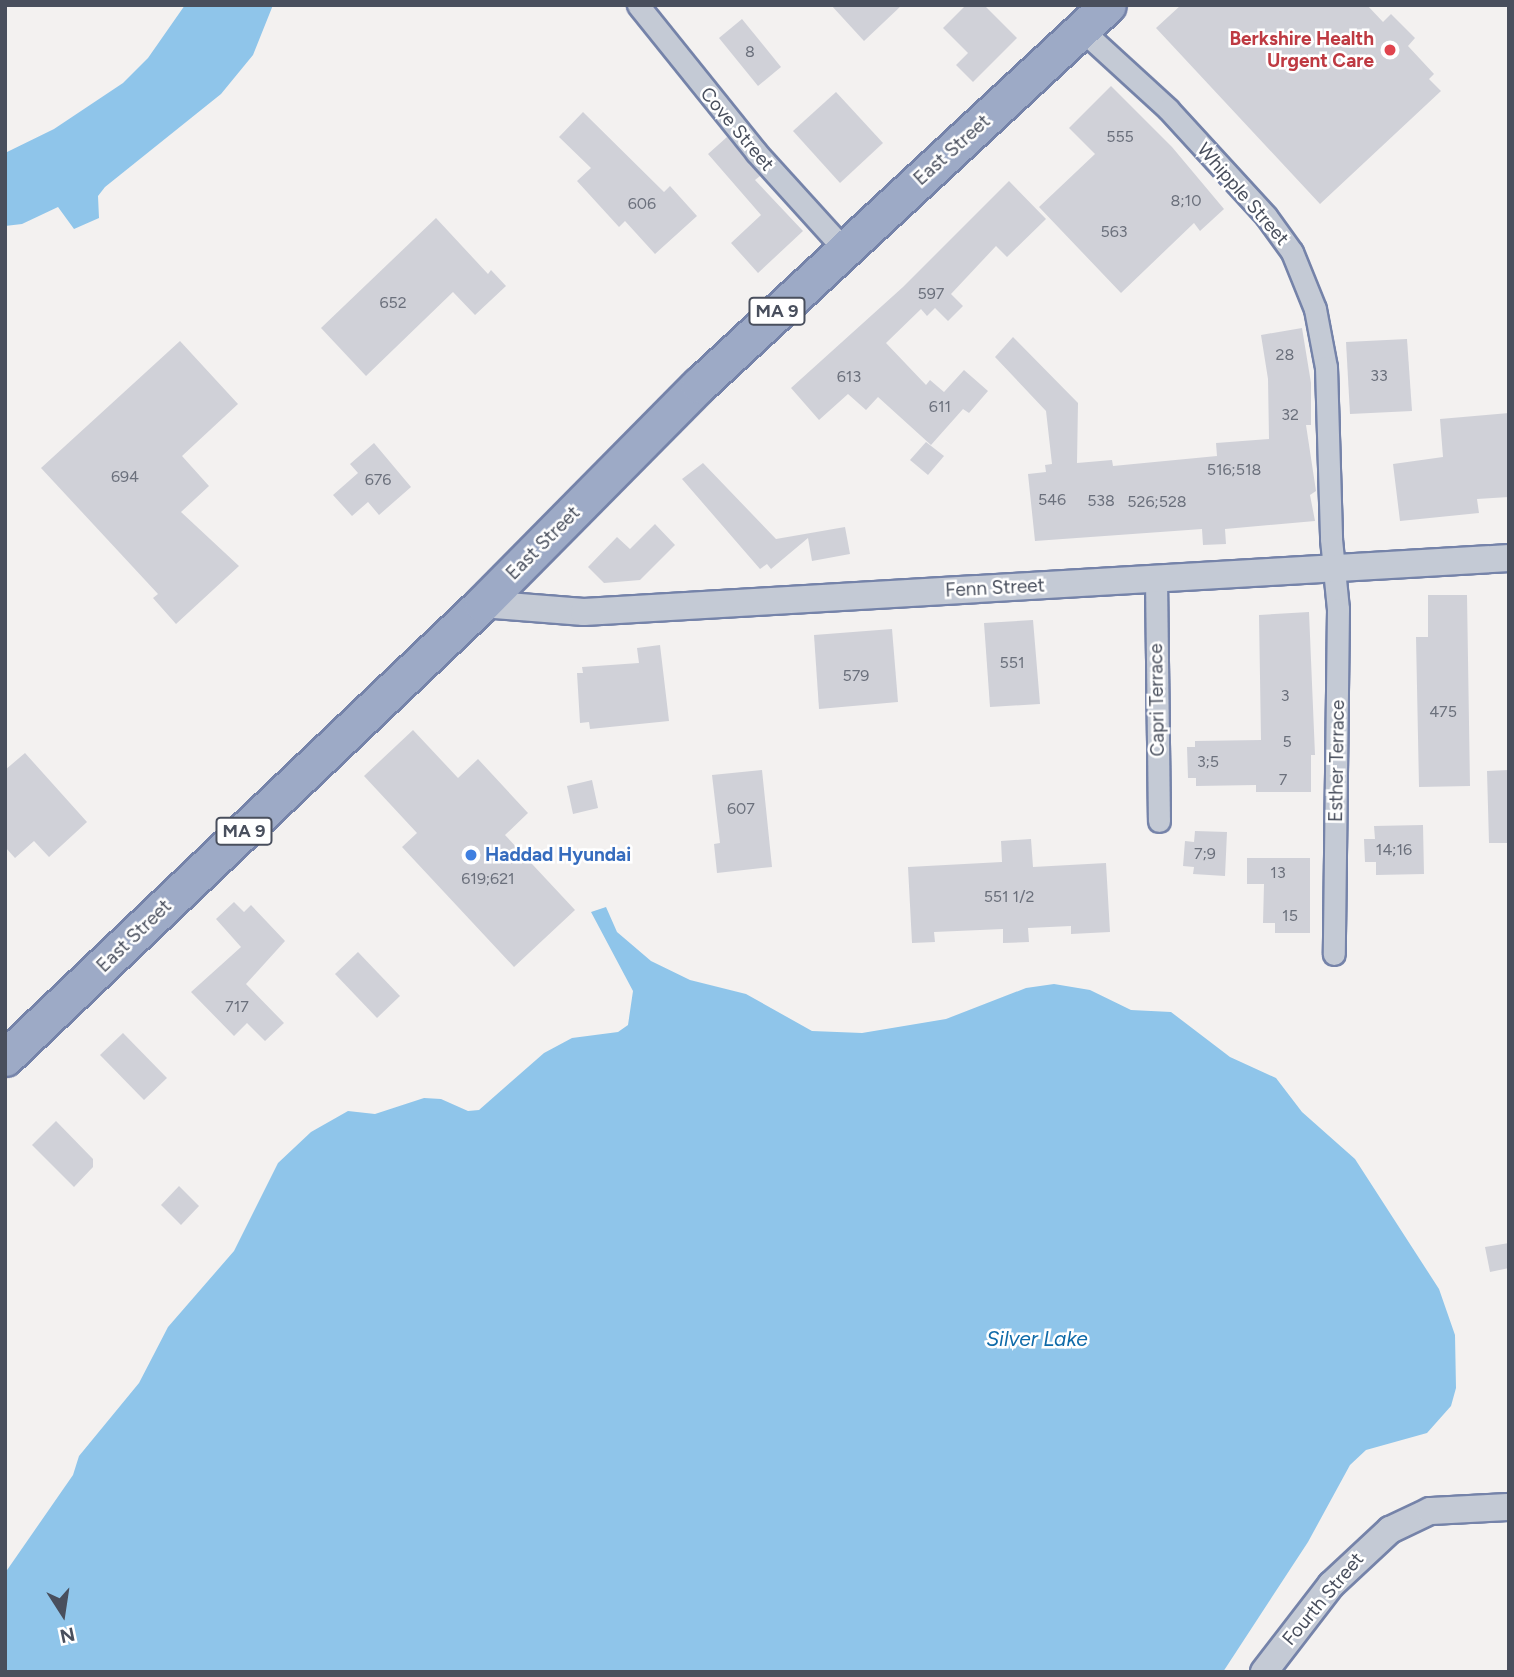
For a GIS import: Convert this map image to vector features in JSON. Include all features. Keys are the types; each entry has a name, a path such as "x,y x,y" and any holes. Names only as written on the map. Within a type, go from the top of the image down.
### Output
{"highway":[{"name":"East Street","path":"5,1058 482,604 699,385 843,248 1083,31 1108,5"},
{"name":"East Street","path":"1083,31 1117,5"}],"street":[{"name":"Cove Street","path":"638,5 756,152 843,248"},
{"name":"Whipple Street","path":"1083,31 1168,110 1266,216 1292,252 1315,309 1326,367 1334,567"},
{"name":"Fenn Street","path":"482,604 584,612 1509,558"},
{"name":"Esther Terrace","path":"1334,567 1338,609 1334,954"},
{"name":"Capri Terrace","path":"1156,578 1159,821"},
{"name":"Fourth Street","path":"1264,1672 1331,1585 1390,1530 1430,1511 1509,1507"}],"water":[{"path":"185,5 273,5 253,55 221,94 105,187 98,196 99,218 74,229 58,207 22,224 5,226 5,153 54,129 123,83 148,58"},
{"name":"Silver Lake","path":"606,907 617,932 651,961 690,980 746,994 812,1031 862,1033 946,1019 1026,988 1054,984 1090,990 1131,1010 1171,1012 1230,1057 1276,1078 1302,1112 1355,1159 1439,1289 1455,1335 1456,1388 1451,1406 1427,1433 1366,1450 1350,1465 1308,1542 1223,1672 5,1672 5,1573 73,1475 79,1456 139,1383 168,1327 234,1251 278,1163 311,1132 348,1111 375,1114 424,1098 441,1099 468,1111 479,1110 544,1053 572,1038 618,1032 628,1025 633,991 591,912"}],"building":[{"path":"831,5 902,5 864,41"},
{"path":"966,5 984,5 1017,38 973,82 956,65 968,53 943,28"},
{"path":"1181,5 1367,5 1383,22 1391,14 1415,38 1408,46 1434,74 1429,79 1441,91 1320,204 1156,28"},
{"path":"742,19 781,67 758,86 719,38"},
{"path":"1111,86 1172,147 1224,209 1200,231 1194,223 1121,293 1039,207 1095,154 1069,128"},
{"path":"836,92 883,143 840,183 793,131"},
{"path":"583,112 664,192 670,186 697,216 655,254 625,221 619,227 577,181 591,168 559,137"},
{"path":"727,137 760,176 755,180 803,231 758,273 731,243 761,215 708,154"},
{"path":"1009,181 1046,219 1007,257 996,246 951,294 963,306 948,321 935,308 927,316 921,309 886,343 926,385 930,380 944,392 964,370 988,391 969,413 963,409 931,445 878,397 866,410 848,394 819,420 791,388 903,287"},
{"path":"436,218 488,274 491,270 506,286 475,315 453,292 366,376 321,328"},
{"path":"1302,328 1311,383 1311,425 1306,425 1316,491 1310,495 1315,521 1225,529 1226,544 1203,545 1202,529 1035,541 1028,474 1046,472 1045,465 1052,464 1046,411 995,357 1013,337 1078,403 1077,463 1112,460 1113,466 1217,456 1216,443 1269,439 1268,379 1261,335"},
{"path":"1407,339 1412,411 1350,414 1346,342"},
{"path":"180,341 238,404 182,456 209,486 181,512 239,566 176,624 153,598 158,594 41,468"},
{"path":"1509,413 1509,497 1477,499 1479,513 1400,521 1393,464 1443,457 1440,419"},
{"path":"926,442 944,456 928,475 910,460"},
{"path":"374,443 411,487 379,515 368,502 352,516 333,495 358,473 350,464"},
{"path":"703,463 776,539 845,527 850,554 812,561 808,538 771,569 767,564 760,569 682,479"},
{"path":"655,524 675,545 640,580 604,583 588,567 617,537 630,549"},
{"path":"1428,595 1467,595 1470,786 1419,787 1416,637 1428,637"},
{"path":"1309,612 1315,755 1311,755 1311,792 1256,792 1256,785 1196,786 1196,778 1188,778 1187,747 1195,747 1195,741 1261,740 1259,615"},
{"path":"1033,620 1040,704 990,707 984,623"},
{"path":"892,629 898,702 819,709 814,635"},
{"path":"660,645 669,721 590,729 589,722 580,723 577,673 583,673 582,667 639,663 637,648"},
{"path":"413,730 458,778 478,759 528,813 505,835 575,910 514,967 402,847 417,833 364,776"},
{"path":"25,753 87,822 49,857 34,841 15,858 5,847 5,770"},
{"path":"762,770 772,867 717,873 714,844 720,843 712,775"},
{"path":"1509,770 1509,843 1489,843 1487,771"},
{"path":"592,780 598,808 573,814 567,786"},
{"path":"1423,825 1424,874 1376,875 1376,862 1365,862 1364,839 1375,839 1374,826"},
{"path":"1195,831 1227,832 1225,876 1193,874 1194,867 1183,866 1185,841 1194,842"},
{"path":"1031,839 1033,867 1106,863 1110,932 1071,934 1071,926 1028,928 1029,942 1003,943 1003,929 934,932 935,942 912,943 908,867 1002,862 1001,841"},
{"path":"1247,858 1310,858 1310,933 1275,933 1275,923 1263,923 1264,884 1247,884"},
{"path":"234,902 244,912 251,905 285,941 246,984 284,1023 265,1041 247,1023 234,1036 191,992 241,947 216,919"},
{"path":"358,952 400,996 377,1018 335,974"},
{"path":"123,1033 167,1078 144,1100 100,1055"},
{"path":"56,1121 93,1159 93,1167 74,1187 32,1145"},
{"path":"179,1186 199,1206 181,1225 161,1205"},
{"path":"1509,1243 1509,1268 1490,1272 1485,1247"}],"place":[{"name":"Berkshire Health Urgent Care","path":"1390,50"},
{"name":"Haddad Hyundai","path":"471,855"}]}
